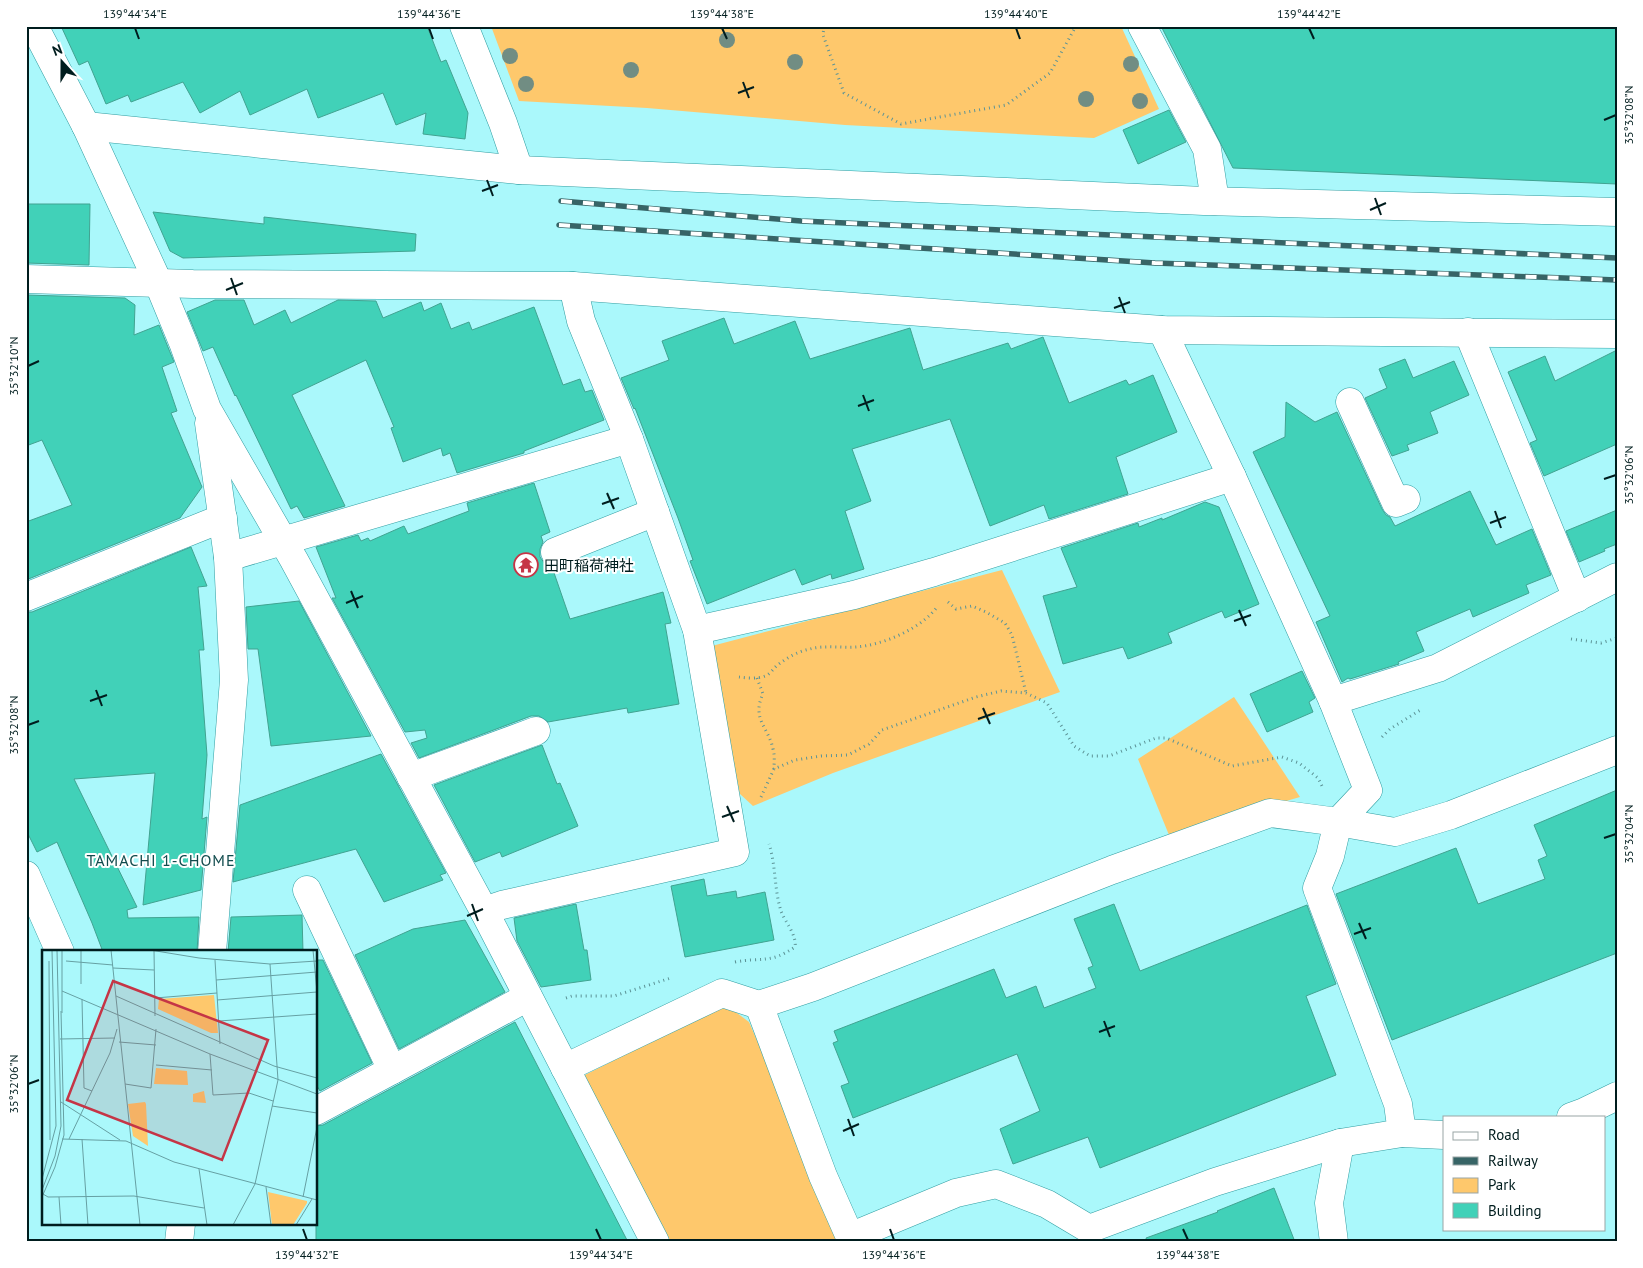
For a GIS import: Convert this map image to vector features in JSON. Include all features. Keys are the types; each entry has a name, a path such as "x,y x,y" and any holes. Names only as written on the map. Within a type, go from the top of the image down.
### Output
{"street":[{"path":"34,26 86,126 158,282 184,345 207,409 283,541 484,911 655,1242"},
{"path":"464,26 503,123 519,170"},
{"path":"1142,26 1207,149 1215,201"},
{"path":"86,126 519,170 1215,201 1617,212"},
{"path":"26,279 193,284 574,286 1162,330 1617,334"},
{"path":"484,911 502,905 735,852 697,630 629,439 581,321 574,286"},
{"path":"1162,330 1232,477 1333,702 1368,790 1338,822 1330,856 1317,888 1398,1104 1402,1133"},
{"path":"1468,332 1515,460 1578,598"},
{"path":"1350,402 1396,503 1406,499"},
{"path":"207,409 228,556 234,680 212,950"},
{"path":"228,556 629,439"},
{"path":"697,630 854,595 934,560 1232,477"},
{"path":"555,552 655,512"},
{"path":"26,597 223,518"},
{"path":"1333,702 1438,668 1617,577"},
{"path":"411,777 536,731"},
{"path":"565,1068 722,993 759,1005 813,987 874,955 1102,866 1270,813 1395,832 1451,815 1617,750"},
{"path":"26,875 59,950"},
{"path":"307,890 392,1070"},
{"path":"318,1110 392,1070 531,1002"},
{"path":"759,1005 823,1176 850,1237 956,1193 996,1184 1047,1204 1089,1229 1215,1182 1340,1143 1402,1133 1443,1135"},
{"path":"1574,1116 1617,1096"},
{"path":"1334,1242 1329,1203 1340,1143"},
{"path":"179,1242 181,1226"}],"path":[{"path":"824,26 823,35 844,93 901,124 1006,105 1050,73 1076,26"},
{"path":"934,560 944,598 956,609 972,606 1005,623 1012,635 1026,693"},
{"path":"706,676 757,678 768,675 779,664 797,653 812,648 857,647 877,644 904,632 931,616 944,598"},
{"path":"757,678 763,694 758,704 759,714 773,749 774,769 758,804"},
{"path":"774,769 795,760 821,756 848,755 869,744 882,730 976,697 1001,691 1026,693 1047,703 1074,746 1090,756 1109,756 1156,738 1166,738 1232,766 1282,757 1299,763 1318,778 1338,822"},
{"path":"733,962 774,958 782,956 795,947 796,943 791,930 780,909 773,856 768,841"},
{"path":"531,1002 572,996 614,996 676,977"}],"green space":[{"path":"491,26 1121,26 1159,109 1094,138 845,125 647,108 519,101"},
{"path":"1002,570 1060,692 833,773 753,806 740,794 708,647"},
{"path":"1234,697 1300,797 1169,835 1138,759"},
{"path":"725,1004 749,1022 844,1242 671,1242 579,1078"}],"building":[{"path":"61,26 427,26 441,62 446,60 468,113 465,139 423,134 426,113 396,125 383,93 318,118 307,89 250,115 240,91 200,113 183,82 131,102 128,95 106,104 88,61 79,65"},
{"path":"1161,26 1617,26 1617,184 1233,168"},
{"path":"1169,110 1186,142 1138,164 1123,130"},
{"path":"26,204 90,204 89,265 26,263"},
{"path":"153,212 264,224 264,217 416,234 415,251 183,258 170,251"},
{"path":"26,295 125,298 135,305 134,335 159,325 174,362 162,367 177,411 171,413 202,487 180,518 26,580 26,522 72,505 42,440 26,446"},
{"path":"215,300 244,300 254,325 285,310 291,323 338,300 376,301 383,318 421,302 424,311 441,303 451,329 469,322 472,330 534,307 563,385 580,379 585,392 592,390 604,420 524,451 524,453 457,473 450,453 443,456 441,448 403,462 391,428 394,427 366,360 292,395 345,506 304,518 297,506 291,509 213,347 203,351 187,312"},
{"path":"724,318 734,344 795,321 810,359 910,328 923,370 1008,343 1011,349 1043,337 1069,403 1126,380 1129,385 1153,375 1177,432 1116,457 1128,494 1049,519 1044,505 990,526 950,419 852,449 871,501 845,511 864,569 832,579 831,574 802,585 795,569 707,604 690,561 693,560 678,518 635,408 621,378 669,360 662,341"},
{"path":"1617,350 1617,444 1544,476 1530,443 1537,440 1508,372 1545,356 1555,381"},
{"path":"1405,359 1413,378 1454,361 1469,395 1430,412 1438,433 1407,445 1409,450 1392,456 1365,398 1387,388 1379,369"},
{"path":"1286,402 1315,422 1337,412 1382,509 1395,526 1470,491 1496,545 1532,529 1551,575 1526,585 1529,593 1473,617 1470,609 1416,632 1424,651 1398,662 1399,664 1348,678 1342,682 1316,622 1330,616 1253,452 1285,437"},
{"path":"534,483 550,532 541,536 543,542 540,549 540,557 545,564 552,567 570,619 663,592 671,623 665,624 679,704 628,713 627,708 548,722 539,716 531,716 419,758 411,743 427,738 425,730 405,732 332,598 336,598 316,547 358,535 361,541 368,538 370,541 404,526 408,534 469,511 467,503"},
{"path":"1205,502 1219,507 1259,604 1225,618 1222,611 1168,633 1172,643 1128,659 1123,647 1063,664 1043,596 1077,587 1061,548 1138,523 1139,527 1162,518 1162,520"},
{"path":"1617,510 1617,544 1579,562 1566,531"},
{"path":"191,547 207,586 198,587 204,650 199,650 207,755 202,819 207,817 201,890 143,905 155,773 74,779 137,907 127,910 128,918 199,917 197,950 102,950 57,842 37,852 26,830 26,612 32,612"},
{"path":"299,601 371,736 271,746 258,649 248,649 246,607"},
{"path":"1302,671 1315,698 1309,702 1313,712 1267,732 1250,694"},
{"path":"542,745 557,784 560,783 578,826 502,857 500,852 475,862 434,785"},
{"path":"381,754 446,873 440,875 443,880 384,902 356,849 233,882 240,805"},
{"path":"1617,790 1617,953 1392,1040 1336,894 1456,848 1478,904 1545,879 1538,860 1547,856 1534,825"},
{"path":"704,879 707,896 736,891 737,898 765,892 774,940 685,957 671,886"},
{"path":"576,904 584,950 587,950 591,980 541,987 517,941 514,918"},
{"path":"1114,904 1140,971 1307,905 1336,984 1306,996 1336,1075 1100,1168 1088,1137 1013,1164 1000,1129 1040,1111 1017,1054 853,1118 841,1086 849,1083 833,1043 838,1041 834,1031 994,969 1006,998 1036,986 1044,1008 1096,988 1088,968 1093,966 1074,919"},
{"path":"302,915 303,950 228,950 231,917"},
{"path":"465,920 505,992 399,1049 355,955 413,929"},
{"path":"318,960 323,960 372,1063 320,1091 318,1088"},
{"path":"515,1022 628,1242 316,1242 316,1226 318,1226 318,1126 323,1125"},
{"path":"1274,1188 1295,1242 1147,1242 1146,1238 1218,1212"}],"railway":[{"path":"561,201 801,221 1617,258"},
{"path":"559,225 1155,263 1617,280"}],"place":[{"name":"田町稲荷神社","path":"526,565"}],"district":[{"name":"TAMACHI 1-CHOME","path":"161,860"}]}
